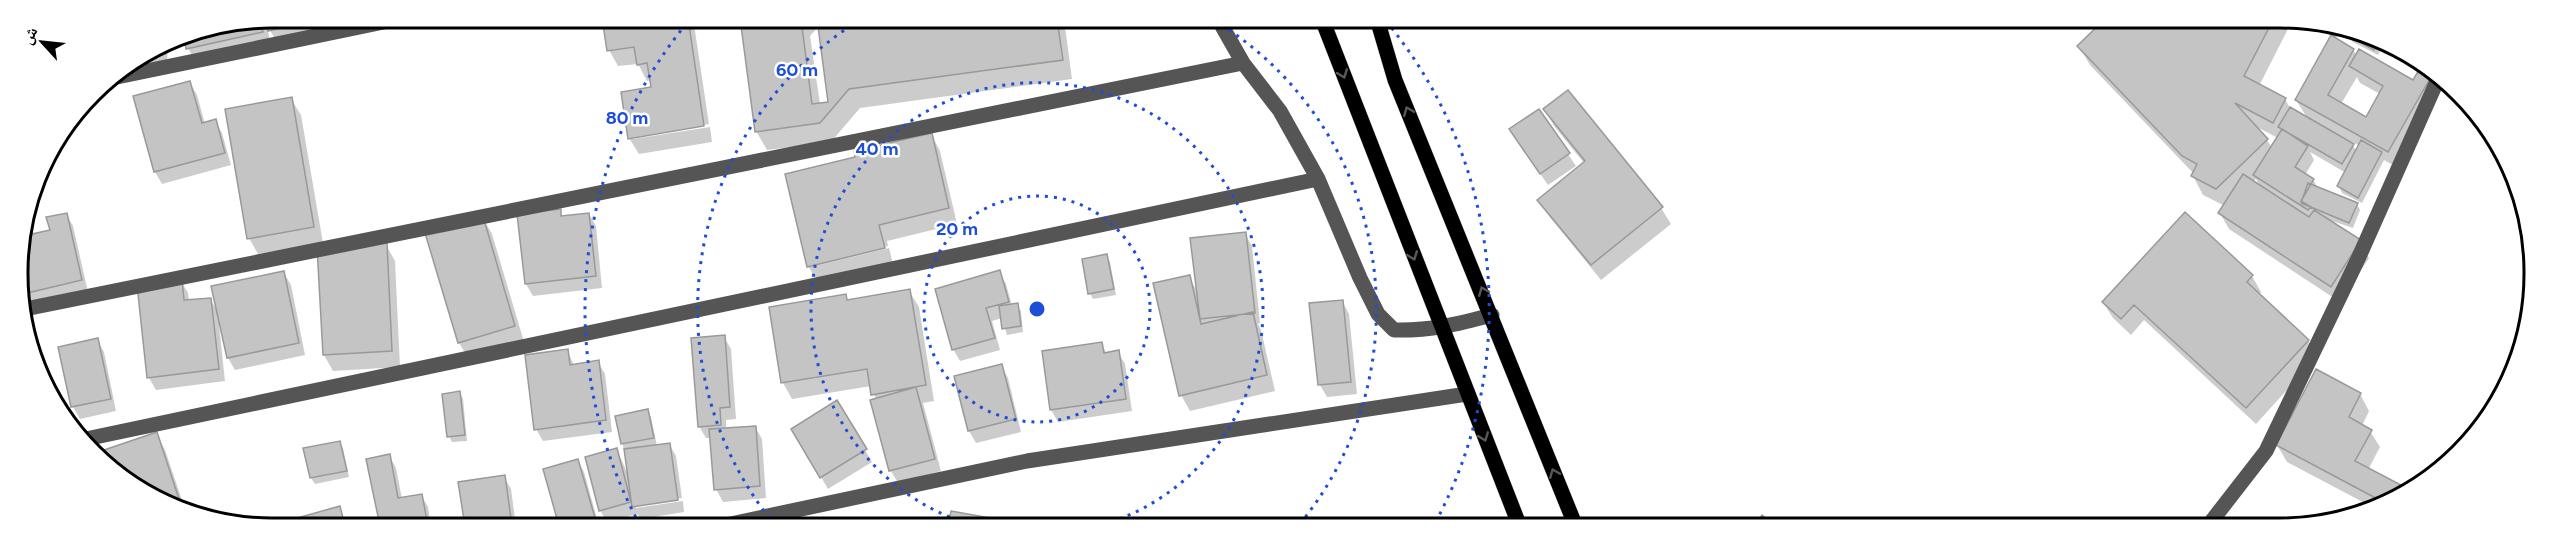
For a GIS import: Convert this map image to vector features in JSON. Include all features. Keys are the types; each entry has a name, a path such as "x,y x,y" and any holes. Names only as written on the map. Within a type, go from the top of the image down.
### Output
{"main road":[{"path":"1325,28 1516,518"},
{"path":"1380,28 1395,80 1572,518"}],"street":[{"path":"131,74 355,28"},
{"path":"1223,28 1243,63 1280,111 1318,179 1360,278 1378,314 1394,330 1441,329 1492,315"},
{"path":"31,308 1243,63"},
{"path":"2214,518 2266,452 2358,259 2435,85"},
{"path":"92,438 1318,179"},
{"path":"759,518 1027,461 1467,394"}],"building":[{"path":"604,28 689,28 704,126 628,139 621,92 651,87 647,63 637,65 634,47 607,51"},
{"path":"741,28 802,28 812,104 828,102 818,28 1058,28 1063,60 849,89 820,123 755,132"},
{"path":"2096,28 2269,28 2244,76 2286,98 2273,123 2235,103 2268,139 2216,189 2191,176 2197,164 2182,156 2077,46"},
{"path":"262,29 263,32 186,49 185,44 225,33"},
{"path":"2331,35 2354,49 2328,95 2366,117 2383,86 2349,66 2359,49 2413,80 2418,72 2429,80 2388,152 2295,100"},
{"path":"2357,41 2375,48 2374,50"},
{"path":"190,81 202,123 216,119 225,153 154,172 133,96"},
{"path":"1568,90 1663,207 1591,265 1537,200 1585,161 1543,109"},
{"path":"292,97 314,227 247,239 225,109"},
{"path":"2290,107 2354,144 2342,164 2278,127"},
{"path":"1539,109 1570,153 1540,174 1509,129"},
{"path":"2282,129 2308,146 2295,167 2314,179 2301,201 2311,207 2308,210 2253,175"},
{"path":"932,133 949,208 879,225 885,248 807,267 785,174 855,157 854,151"},
{"path":"2361,140 2382,152 2358,198 2337,186"},
{"path":"2243,174 2309,217 2314,210 2361,240 2331,287 2218,213"},
{"path":"2308,183 2358,203 2349,223 2301,203"},
{"path":"561,209 561,216 589,213 596,276 525,284 517,214"},
{"path":"2185,212 2253,275 2247,282 2309,340 2246,408 2134,305 2121,319 2102,302"},
{"path":"67,213 82,280 29,292 28,273 32,234 50,230 46,217"},
{"path":"483,216 515,326 458,343 425,233"},
{"path":"1246,232 1255,313 1200,319 1190,238"},
{"path":"387,243 392,351 323,355 317,247"},
{"path":"1107,254 1114,289 1088,294 1082,259"},
{"path":"1000,270 1009,302 986,308 995,338 952,350 935,289"},
{"path":"284,271 299,343 227,358 211,286"},
{"path":"1190,275 1201,324 1253,312 1267,375 1179,396 1153,283"},
{"path":"182,279 184,300 211,298 219,369 147,378 137,285"},
{"path":"910,289 926,385 871,395 867,369 781,383 769,307 846,294 847,300"},
{"path":"1343,300 1351,382 1318,385 1309,303"},
{"path":"1018,303 1021,326 1002,329 999,306"},
{"path":"725,335 730,407 720,408 721,425 698,427 691,338"},
{"path":"98,338 111,399 71,407 58,347"},
{"path":"1102,342 1104,353 1119,350 1126,399 1050,410 1042,351"},
{"path":"568,349 570,365 599,360 606,420 534,430 525,355"},
{"path":"1002,364 1016,419 968,431 954,376"},
{"path":"2316,369 2361,393 2349,417 2372,430 2355,461 2401,485 2375,498 2276,445"},
{"path":"916,387 935,459 889,471 870,400"},
{"path":"460,391 465,435 447,437 442,394"},
{"path":"837,400 867,449 820,478 791,429"},
{"path":"648,409 654,438 621,444 615,416"},
{"path":"756,426 760,486 714,490 709,429"},
{"path":"157,432 179,499 137,476 104,450"},
{"path":"340,441 347,471 310,478 303,448"},
{"path":"670,443 678,500 632,507 624,449"},
{"path":"617,448 631,502 599,511 585,457"},
{"path":"390,454 398,498 422,494 426,518 378,518 366,459"},
{"path":"578,459 595,518 557,518 543,469"},
{"path":"505,475 511,518 464,518 458,482"},
{"path":"340,506 343,518 297,518"},
{"path":"951,511 991,518 950,518"}]}
